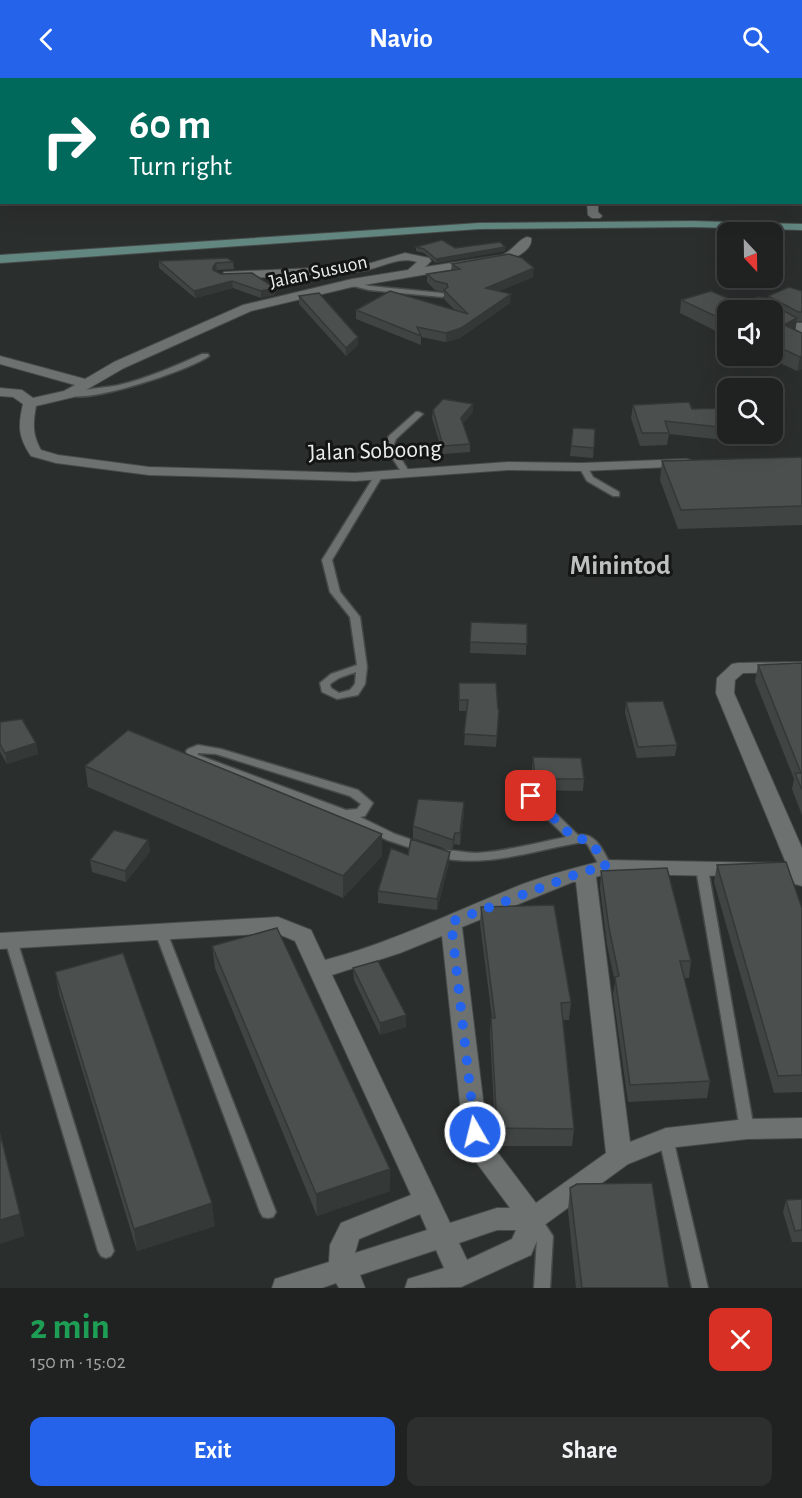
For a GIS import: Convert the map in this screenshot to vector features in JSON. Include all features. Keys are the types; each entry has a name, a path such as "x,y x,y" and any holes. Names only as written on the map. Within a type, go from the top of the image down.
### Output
{"main road":[{"path":"0,250 511,217 596,216 802,221"},
{"path":"0,259 479,226 693,224 802,227"}],"street":[{"path":"593,204 592,213 596,216"},
{"path":"412,273 506,258 517,253 527,240"},
{"name":"Jalan Susuon","path":"30,403 69,394 119,365 248,308 352,283 412,273 425,261 420,257 409,256 373,266 312,274 221,275"},
{"path":"0,360 89,384"},
{"path":"0,392 17,393 30,403"},
{"name":"Jalan Soboong","path":"30,403 25,426 28,440 36,453 56,459 149,471 355,477 508,466 705,463"},
{"path":"319,970 380,953 451,922 596,869 702,869 801,874 725,693 726,678 738,668 802,667"},
{"path":"596,869 619,1157"},
{"path":"451,922 475,1132 485,1155 533,1219"},
{"path":"6,940 278,925 303,936 461,1275"},
{"path":"418,1288 461,1275 522,1247 533,1219 619,1157 666,1138 747,1129 802,1128"},
{"path":"347,1278 343,1243 350,1231 425,1201"},
{"path":"285,1288 347,1278 497,1219 533,1219"}],"lane":[{"path":"506,258 522,262"},
{"path":"352,283 442,295"},
{"path":"795,324 802,331"},
{"path":"69,394 94,394 111,390 150,378 205,356"},
{"path":"406,473 389,446 392,438 419,414"},
{"path":"583,466 590,480 616,494"},
{"path":"362,667 356,617 335,592 327,560 379,475"},
{"path":"345,814 361,813 367,803 354,793 217,751 198,749 192,751 193,757 345,814 391,837 453,858 497,854 584,838 591,841 596,869"},
{"path":"531,796 575,839"},
{"path":"702,869 747,1129"},
{"path":"161,932 268,1212"},
{"path":"6,940 106,1251"},
{"path":"666,1138 700,1288"},
{"path":"533,1219 545,1236 542,1288"}],"building":[{"path":"442,240 455,248 500,242 505,247 436,259 424,249 416,247"},
{"path":"509,254 522,258 534,268 486,288 511,294 461,328 446,333 417,327 421,336 356,310 390,291 468,314 444,290 448,287 447,284 435,281 427,274 460,269 452,264"},
{"path":"227,258 233,262 216,263 213,270 221,274 252,273 275,288 261,291 232,281 194,291 159,261"},
{"path":"789,287 802,291 802,312 783,304 783,300 776,300 768,296"},
{"path":"711,291 732,300 717,300 717,317 681,300"},
{"path":"319,293 358,337 346,348 299,296"},
{"path":"758,297 772,300 751,300"},
{"path":"783,310 797,318 784,325 802,333 802,356 783,349"},
{"path":"443,399 473,404 461,418 470,444 443,446 433,410"},
{"path":"689,402 692,409 717,408 717,427 665,421 669,433 642,433 633,405"},
{"path":"573,428 595,429 594,448 571,446"},
{"path":"802,457 802,506 681,510 662,461"},
{"path":"471,622 527,624 527,644 470,642"},
{"path":"802,663 802,790 795,773 801,773 758,665"},
{"path":"459,683 496,683 499,709 497,736 464,734 468,700 459,700"},
{"path":"663,701 677,745 638,747 626,702"},
{"path":"22,719 36,743 5,753 0,744 0,722"},
{"path":"128,730 382,834 343,876 85,766"},
{"path":"533,757 581,758 584,779 535,779"},
{"path":"418,799 464,802 460,833 455,833 453,840 413,826"},
{"path":"114,830 148,840 125,871 90,860"},
{"path":"411,839 450,852 437,899 378,891 391,848 408,855"},
{"path":"786,862 802,908 802,1075 778,1076 717,865"},
{"path":"667,868 691,961 680,961 710,1081 630,1085 615,977 619,976 601,871"},
{"path":"554,905 571,1002 561,1003 574,1129 497,1128 491,1018 495,1018 481,907"},
{"path":"277,928 390,1169 316,1194 212,946"},
{"path":"123,953 212,1203 134,1229 55,972"},
{"path":"378,961 406,1015 380,1023 353,968"},
{"path":"0,1133 20,1214 0,1220"},
{"path":"652,1183 669,1288 582,1288 570,1188 577,1184"},
{"path":"802,1199 802,1230 795,1231 786,1200"}],"district":[{"name":"Minintod","path":"620,565"}],"route":[{"path":"475,1132 451,922 514,896 585,871 606,867 591,841 584,838 575,839 531,796"}]}
